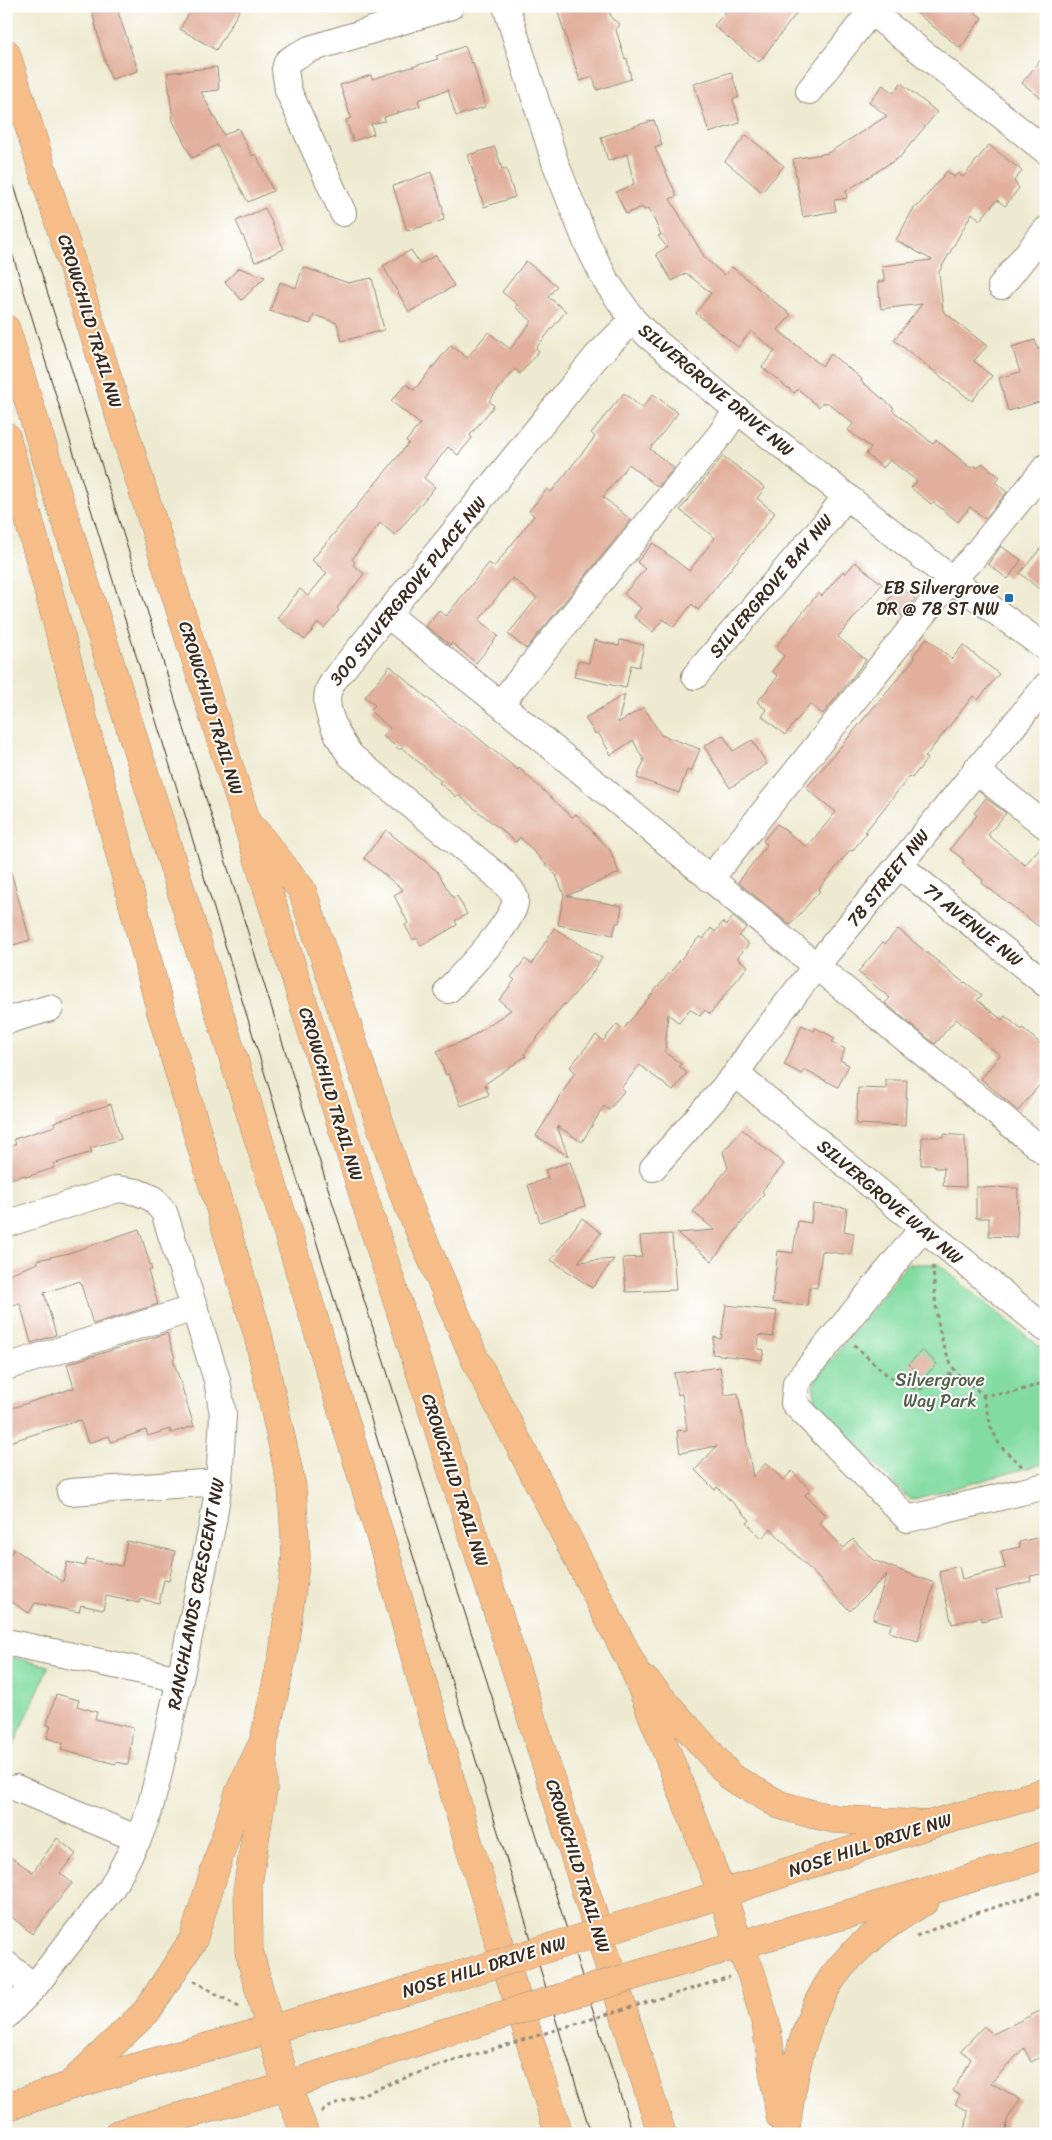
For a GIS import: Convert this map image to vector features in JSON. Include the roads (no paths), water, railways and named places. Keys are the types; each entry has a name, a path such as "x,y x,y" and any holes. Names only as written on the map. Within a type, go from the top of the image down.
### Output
{"main road":[{"name":"CROWCHILD TRAIL NW","path":"6,53 374,1229 511,1653 662,2134"},
{"path":"6,329 299,1269 388,1562 469,1845 559,2134"},
{"path":"6,436 161,1012 258,1335 292,1487 296,1557 283,1654 263,1744 263,1789 248,1884 249,1951 287,2086 312,2124"},
{"path":"245,818 302,890 404,1196 475,1359 633,1666 751,1973 766,2024 784,2134"},
{"path":"633,1666 732,1778 780,1805 835,1818 928,1825"},
{"path":"69,2086 147,2011 193,1940 238,1794 263,1744"},
{"name":"NOSE HILL DRIVE NW","path":"6,2107 69,2086 424,1986 676,1909 928,1825 1046,1792"},
{"path":"118,2134 287,2086 437,2034 689,1959 954,1884 1046,1855"},
{"path":"784,2134 791,2091 803,2044 811,2018 826,1986 848,1959 871,1939 903,1914 954,1884"}],"street":[{"path":"343,213 288,90 285,69 287,62 310,50 451,6"},
{"name":"SILVERGROVE DRIVE NW","path":"506,6 555,162 586,241 606,281 633,320 649,336 737,410 951,579 1046,648"},
{"path":"809,91 870,8 1046,152"},
{"path":"1001,286 1046,230"},
{"name":"300 SILVERGROVE PLACE NW","path":"448,990 505,924 515,909 515,898 508,886 496,874 351,756 341,743 328,709 328,692 333,681 596,357 633,320"},
{"path":"500,704 720,435 737,410"},
{"path":"710,879 951,579 971,560 1046,467"},
{"name":"SILVERGROVE BAY NW","path":"695,676 827,522 846,496"},
{"path":"388,614 1046,1153"},
{"name":"78 STREET NW","path":"653,1168 736,1074 755,1045 816,966 975,770 1046,686"},
{"path":"975,770 1046,826"},
{"name":"71 AVENUE NW","path":"899,865 1046,984"},
{"path":"6,1021 50,1008"},
{"name":"SILVERGROVE WAY NW","path":"736,1074 922,1229 1046,1329"},
{"name":"RANCHLANDS CRESCENT NW","path":"6,1224 118,1189 137,1192 152,1198 164,1212 218,1380 223,1415 219,1482 213,1522 180,1679 149,1811 138,1839 111,1889 34,1987 6,2016"},
{"path":"922,1229 796,1383 794,1403 908,1519 1046,1486"},
{"path":"6,1367 195,1308"},
{"path":"70,1492 219,1482"},
{"path":"6,1642 180,1679"},
{"path":"16,1788 138,1839"},
{"path":"6,1964 34,1987"}],"tram line":[{"path":"6,160 334,1207 633,2134"},
{"path":"6,233 591,2134"}],"place":[{"name":"EB Silvergrove DR @ 78 ST NW","path":"1009,598"}],"park label":[{"name":"Silvergrove Way Park","path":"940,1390"}]}
